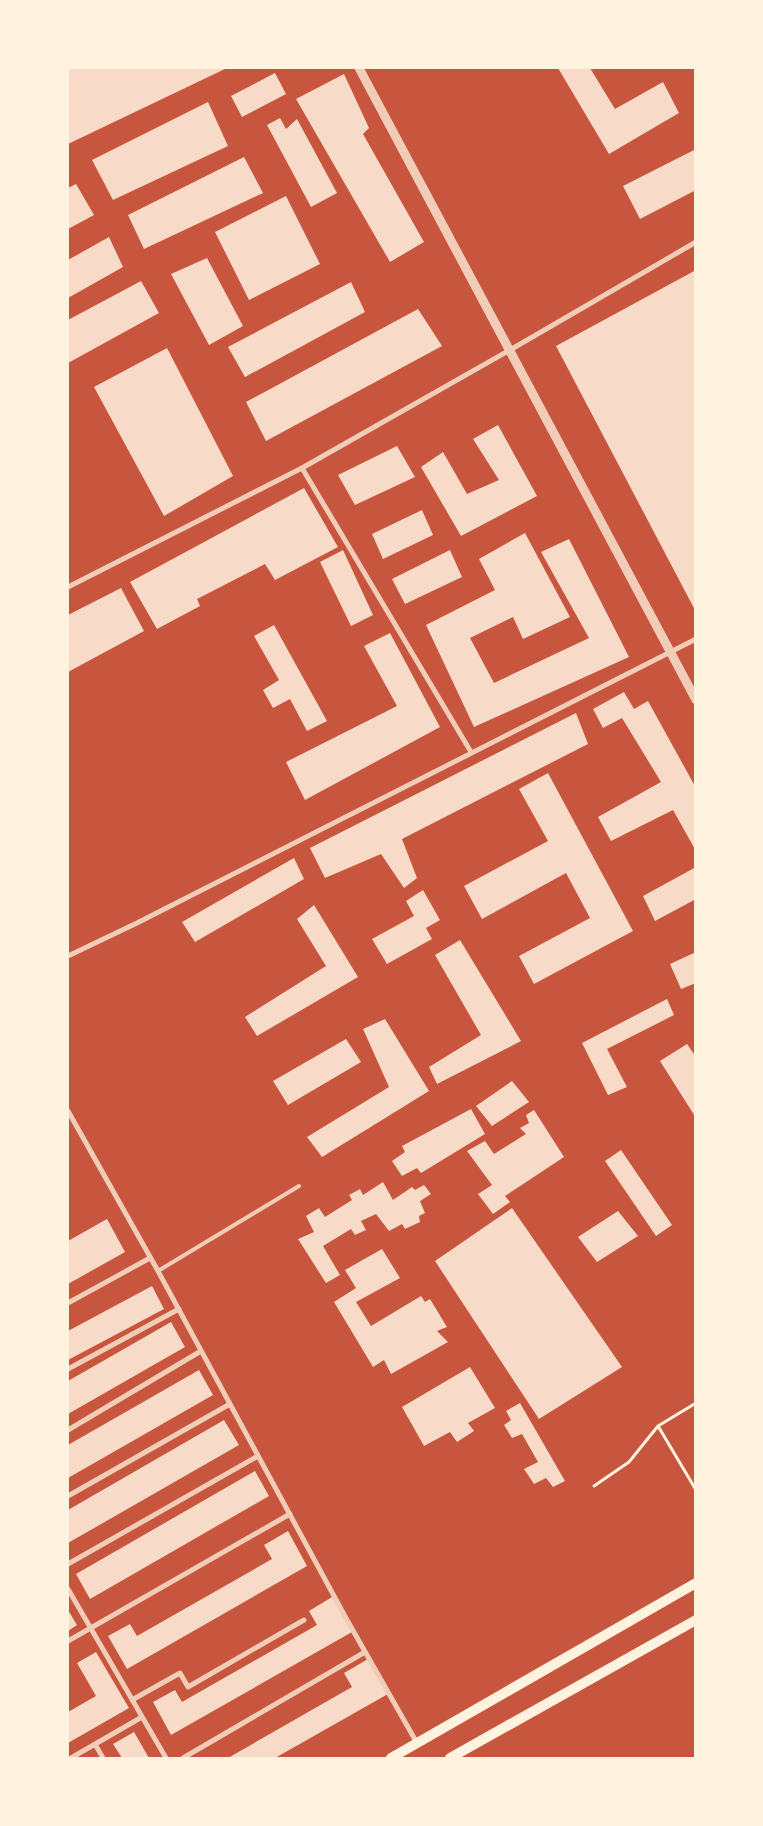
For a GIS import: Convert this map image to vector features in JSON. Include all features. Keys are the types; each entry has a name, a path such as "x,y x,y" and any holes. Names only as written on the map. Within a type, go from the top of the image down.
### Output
{"main road":[{"path":"391,1758 696,1583"},
{"path":"450,1758 696,1620"}],"street":[{"path":"359,68 696,700"},
{"path":"68,587 302,468 696,242"},
{"path":"302,468 471,752"},
{"path":"68,956 137,923 471,752 696,640"},
{"path":"68,1111 418,1744"},
{"path":"68,1303 150,1258"},
{"path":"68,1369 179,1309"},
{"path":"68,1430 202,1351"},
{"path":"68,1496 230,1404"},
{"path":"68,1564 258,1456"},
{"path":"68,1641 290,1514"},
{"path":"68,1589 166,1758"},
{"path":"132,1700 180,1673 188,1687 304,1620"},
{"path":"183,1758 366,1652"},
{"path":"71,1758 142,1717"},
{"path":"95,1744 103,1758"}],"lane":[{"path":"158,1271 300,1186"}],"path":[{"path":"594,1486 629,1462 658,1426 696,1403"},
{"path":"658,1426 696,1490"}],"building":[{"path":"68,68 227,68 68,144"},
{"path":"558,68 590,68 615,109 663,82 679,113 609,154"},
{"path":"275,73 286,94 242,117 231,96"},
{"path":"344,74 369,128 363,134 424,242 390,262 296,99"},
{"path":"208,102 228,146 113,200 92,160"},
{"path":"280,118 286,129 297,119 337,193 311,207 267,125"},
{"path":"696,149 696,190 640,219 623,186"},
{"path":"244,157 263,193 144,249 128,215"},
{"path":"76,184 94,215 68,229 68,188"},
{"path":"286,196 320,264 249,300 215,232"},
{"path":"109,237 123,267 68,298 68,260"},
{"path":"207,258 243,326 209,345 171,274"},
{"path":"696,270 696,612 556,346"},
{"path":"141,281 159,313 68,363 68,320"},
{"path":"351,282 365,312 245,377 228,347"},
{"path":"418,309 442,346 266,441 246,402"},
{"path":"167,348 233,476 164,516 94,387"},
{"path":"498,425 537,496 461,536 421,467 443,452 467,494 499,480 473,439"},
{"path":"397,446 415,477 355,505 338,475"},
{"path":"304,488 338,547 275,580 265,564 197,599 200,606 157,629 130,582"},
{"path":"422,510 433,535 383,559 372,534"},
{"path":"525,533 570,617 523,639 513,617 470,638 494,683 589,638 541,552 569,539 629,657 474,727 426,625 495,590 479,559"},
{"path":"343,550 373,615 351,626 320,562"},
{"path":"450,550 462,577 405,604 392,579"},
{"path":"121,588 144,631 68,672 68,615"},
{"path":"274,625 327,721 307,731 290,699 273,708 263,690 279,680 254,636"},
{"path":"390,633 440,727 305,800 286,762 397,706 364,646"},
{"path":"624,692 634,709 648,701 696,788 696,851 673,810 611,841 598,817 661,782 622,718 603,728 593,709"},
{"path":"576,713 588,744 402,839 417,878 404,888 381,854 325,878 310,848"},
{"path":"548,773 633,931 534,984 519,956 590,918 566,873 482,919 464,886 548,841 519,789"},
{"path":"294,858 304,879 195,942 182,922"},
{"path":"696,867 696,899 655,921 643,896"},
{"path":"423,890 440,920 426,928 432,939 387,964 372,939 414,916 406,901"},
{"path":"314,905 358,977 257,1036 245,1017 326,966 297,919"},
{"path":"460,940 521,1041 437,1084 429,1067 481,1035 435,955"},
{"path":"696,952 696,983 681,989 670,964"},
{"path":"667,999 674,1015 607,1049 627,1087 608,1095 582,1043"},
{"path":"385,1019 429,1091 322,1157 307,1137 389,1087 363,1029"},
{"path":"346,1039 361,1062 288,1105 273,1081"},
{"path":"687,1044 696,1057 696,1118 660,1061"},
{"path":"512,1081 529,1102 492,1126 476,1106"},
{"path":"471,1109 485,1134 421,1173 417,1168 402,1176 392,1161 405,1152 402,1146"},
{"path":"534,1110 564,1157 505,1196 510,1202 493,1214 478,1194 492,1185 467,1151 485,1141 494,1154 526,1134 520,1128 529,1123 526,1115"},
{"path":"621,1150 672,1225 656,1236 605,1161"},
{"path":"383,1182 393,1200 412,1187 415,1190 424,1185 431,1194 420,1201 425,1213 419,1216 420,1222 405,1229 402,1224 389,1231 376,1214 361,1221 366,1230 355,1235 351,1229 323,1246 340,1275 326,1283 298,1239 314,1232 306,1216 319,1208 325,1217 352,1200 349,1195 360,1189 363,1195"},
{"path":"512,1208 622,1367 539,1419 435,1261"},
{"path":"618,1211 638,1236 597,1262 578,1237"},
{"path":"107,1219 125,1252 68,1284 68,1241"},
{"path":"382,1249 400,1278 356,1302 371,1326 421,1296 425,1302 430,1299 447,1327 437,1331 448,1342 391,1374 384,1360 373,1367 334,1302 356,1288 345,1270"},
{"path":"152,1286 164,1309 68,1360 68,1331"},
{"path":"171,1322 185,1347 68,1414 68,1381"},
{"path":"470,1367 495,1408 468,1423 474,1431 457,1442 450,1432 424,1446 402,1407"},
{"path":"199,1370 213,1395 68,1478 68,1445"},
{"path":"520,1403 565,1481 553,1487 546,1478 534,1484 524,1469 538,1462 522,1434 512,1438 504,1425 511,1420 506,1411"},
{"path":"224,1420 239,1445 68,1543 68,1510"},
{"path":"255,1471 269,1496 90,1599 76,1574"},
{"path":"288,1531 307,1566 127,1669 108,1636 130,1624 137,1636 272,1559 264,1545"},
{"path":"332,1597 352,1632 171,1735 153,1702 175,1690 182,1702 317,1625 309,1611"},
{"path":"68,1610 77,1625 68,1631"},
{"path":"96,1652 129,1708 68,1743 68,1712 96,1696 77,1663"},
{"path":"368,1659 388,1694 275,1758 228,1758 352,1687 344,1673"},
{"path":"134,1732 149,1758 122,1758 113,1744"}]}
